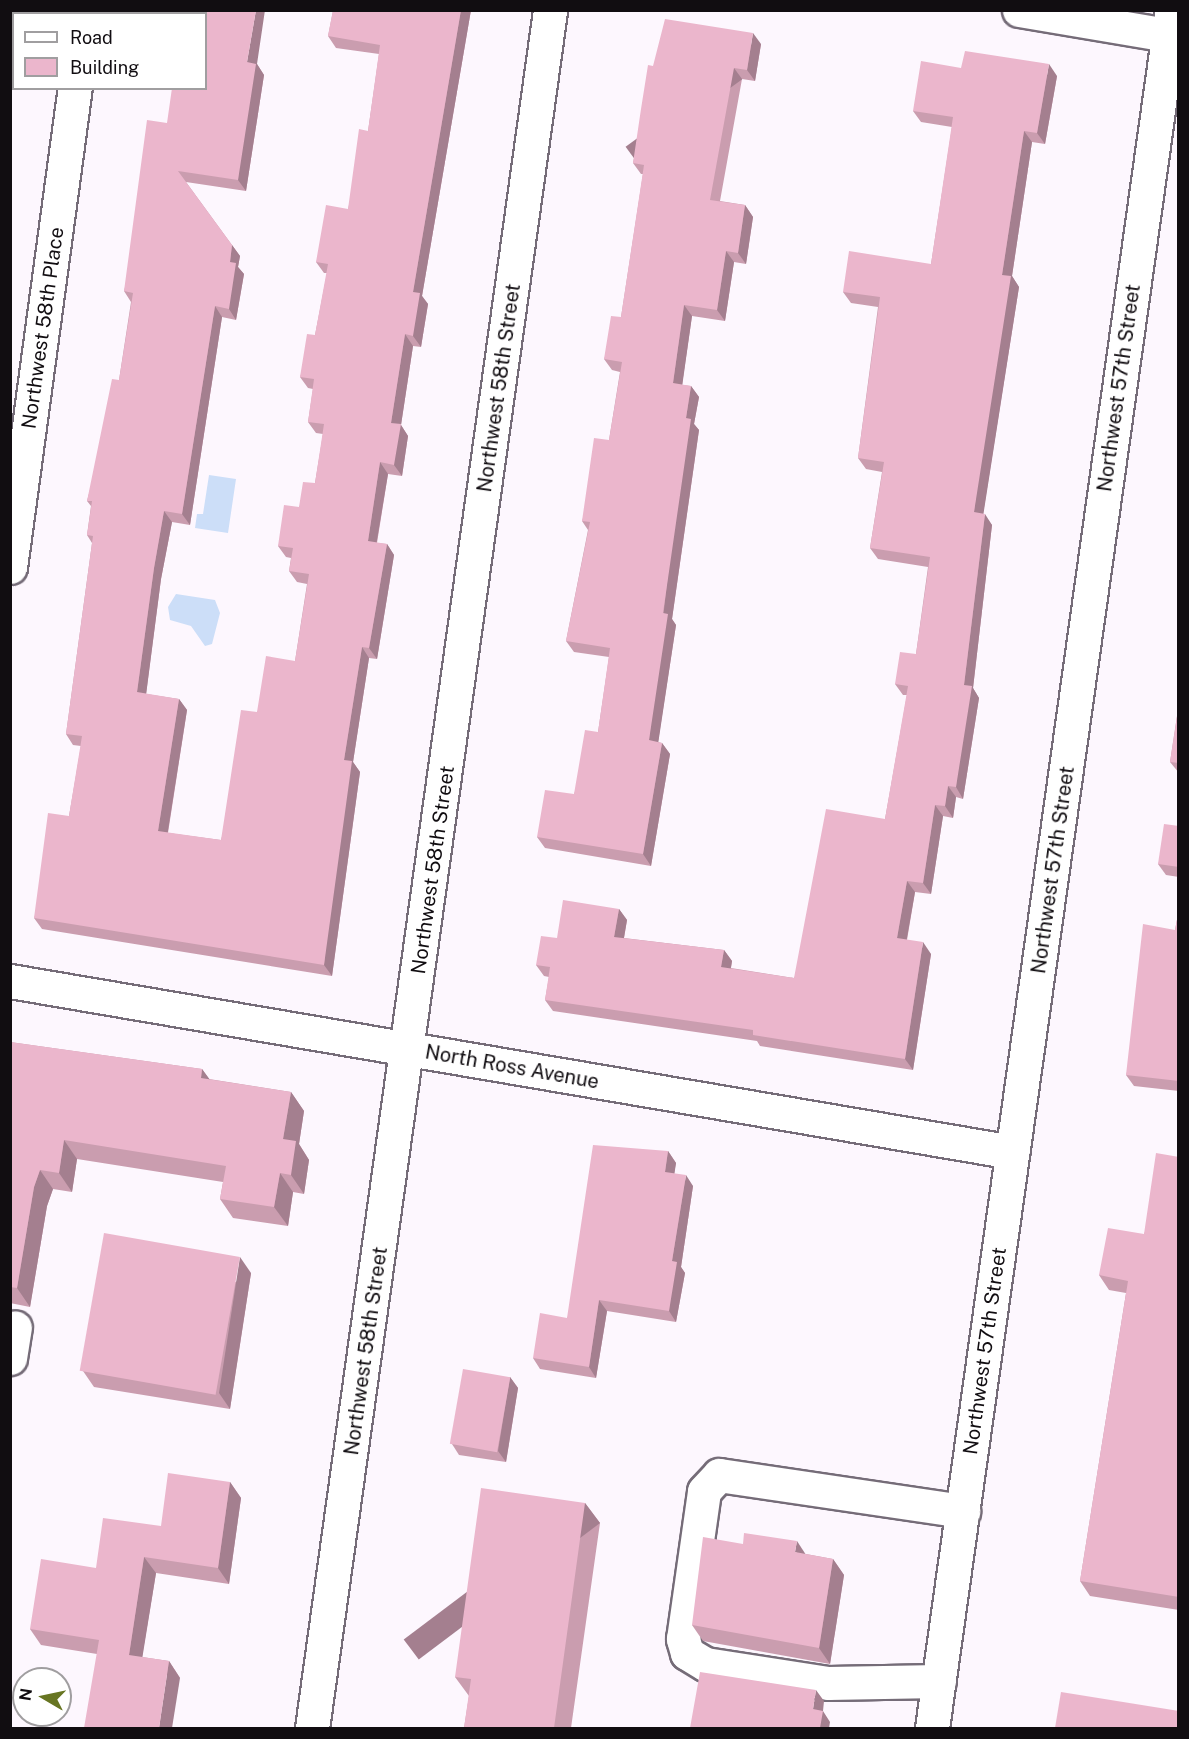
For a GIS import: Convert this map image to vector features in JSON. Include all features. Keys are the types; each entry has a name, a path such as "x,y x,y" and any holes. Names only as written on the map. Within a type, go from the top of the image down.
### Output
{"street":[{"name":"Northwest 58th Street","path":"312,1728 409,1049 550,10"},
{"path":"1019,10 1173,27"},
{"name":"Northwest 57th Street","path":"932,1728 1173,27"},
{"name":"Northwest 58th Place","path":"10,567 75,90"},
{"name":"North Ross Avenue","path":"10,981 1013,1152"},
{"path":"939,1681 828,1683 705,1664 687,1653 683,1639 705,1491 719,1475 963,1511"}],"water":[{"path":"209,475 236,479 228,533 195,528 197,514 203,514"},
{"path":"176,594 215,600 220,613 212,644 205,646 191,626 170,620 168,607"}],"building":[{"path":"165,10 256,10 247,62 256,64 238,180 178,171 232,245 230,262 236,263 229,309 215,306 182,514 164,511 137,692 179,699 158,831 221,840 241,710 257,712 266,656 295,661 309,574 289,571 293,548 278,546 284,505 299,507 303,482 315,483 324,424 308,422 314,379 300,377 307,334 315,335 328,264 316,262 326,205 348,209 359,129 368,131 380,45 328,36 333,10 461,10 413,292 420,293 413,336 405,334 391,423 401,424 394,465 380,462 368,541 387,544 369,648 362,647 344,760 352,761 324,965 34,918 48,813 69,816 82,736 66,734 93,536 87,535 92,501 87,501 112,379 119,380 133,293 124,291 147,120 167,123 172,90 207,90 207,12 164,12"},
{"path":"665,19 753,33 747,70 734,68 710,200 745,205 738,253 726,251 717,310 684,305 673,383 691,386 686,418 691,419 663,613 668,614 649,740 662,743 643,854 537,837 545,790 574,794 585,730 598,732 610,648 566,641 590,522 582,521 594,438 609,440 622,362 604,359 611,316 621,317 644,165 633,163 648,65 653,66"},
{"path":"965,51 1049,64 1037,133 1024,131 1002,275 1011,276 974,512 985,514 964,685 972,686 956,787 948,786 945,806 935,805 923,883 907,881 897,938 923,942 905,1059 753,1035 753,1030 545,1000 550,967 536,965 541,936 557,938 563,900 619,909 614,937 724,950 721,967 794,978 826,809 885,819 908,686 895,684 900,652 916,654 930,557 870,548 884,462 858,458 880,297 843,292 849,251 931,264 953,117 913,111 921,61 961,68"},
{"path":"1179,703 1179,763 1170,762"},
{"path":"1164,824 1179,826 1179,867 1158,864"},
{"path":"1179,909 1179,1081 1126,1075 1143,924 1175,930"},
{"path":"10,1042 202,1069 201,1078 291,1092 283,1139 296,1141 291,1175 280,1173 274,1207 220,1199 226,1166 64,1140 59,1173 40,1170 34,1187 17,1288 10,1287"},
{"path":"593,1145 668,1151 665,1172 686,1175 672,1261 677,1262 669,1311 599,1300 589,1367 533,1358 540,1313 567,1318"},
{"path":"1156,1153 1179,1157 1179,1597 1080,1581 1128,1281 1099,1275 1108,1228 1144,1234"},
{"path":"104,1233 240,1257 216,1395 80,1371"},
{"path":"463,1369 510,1377 497,1452 450,1444"},
{"path":"168,1473 230,1482 218,1568 144,1557 129,1655 169,1661 159,1728 84,1728 99,1640 30,1629 41,1559 96,1568 103,1518 161,1526"},
{"path":"481,1488 585,1503 554,1728 464,1728 471,1679 455,1677"},
{"path":"744,1533 797,1541 795,1552 833,1559 819,1648 692,1625 703,1537 743,1544"},
{"path":"700,1672 816,1690 813,1709 823,1711 820,1728 690,1728"},
{"path":"1061,1692 1179,1711 1179,1728 1055,1728"}]}
